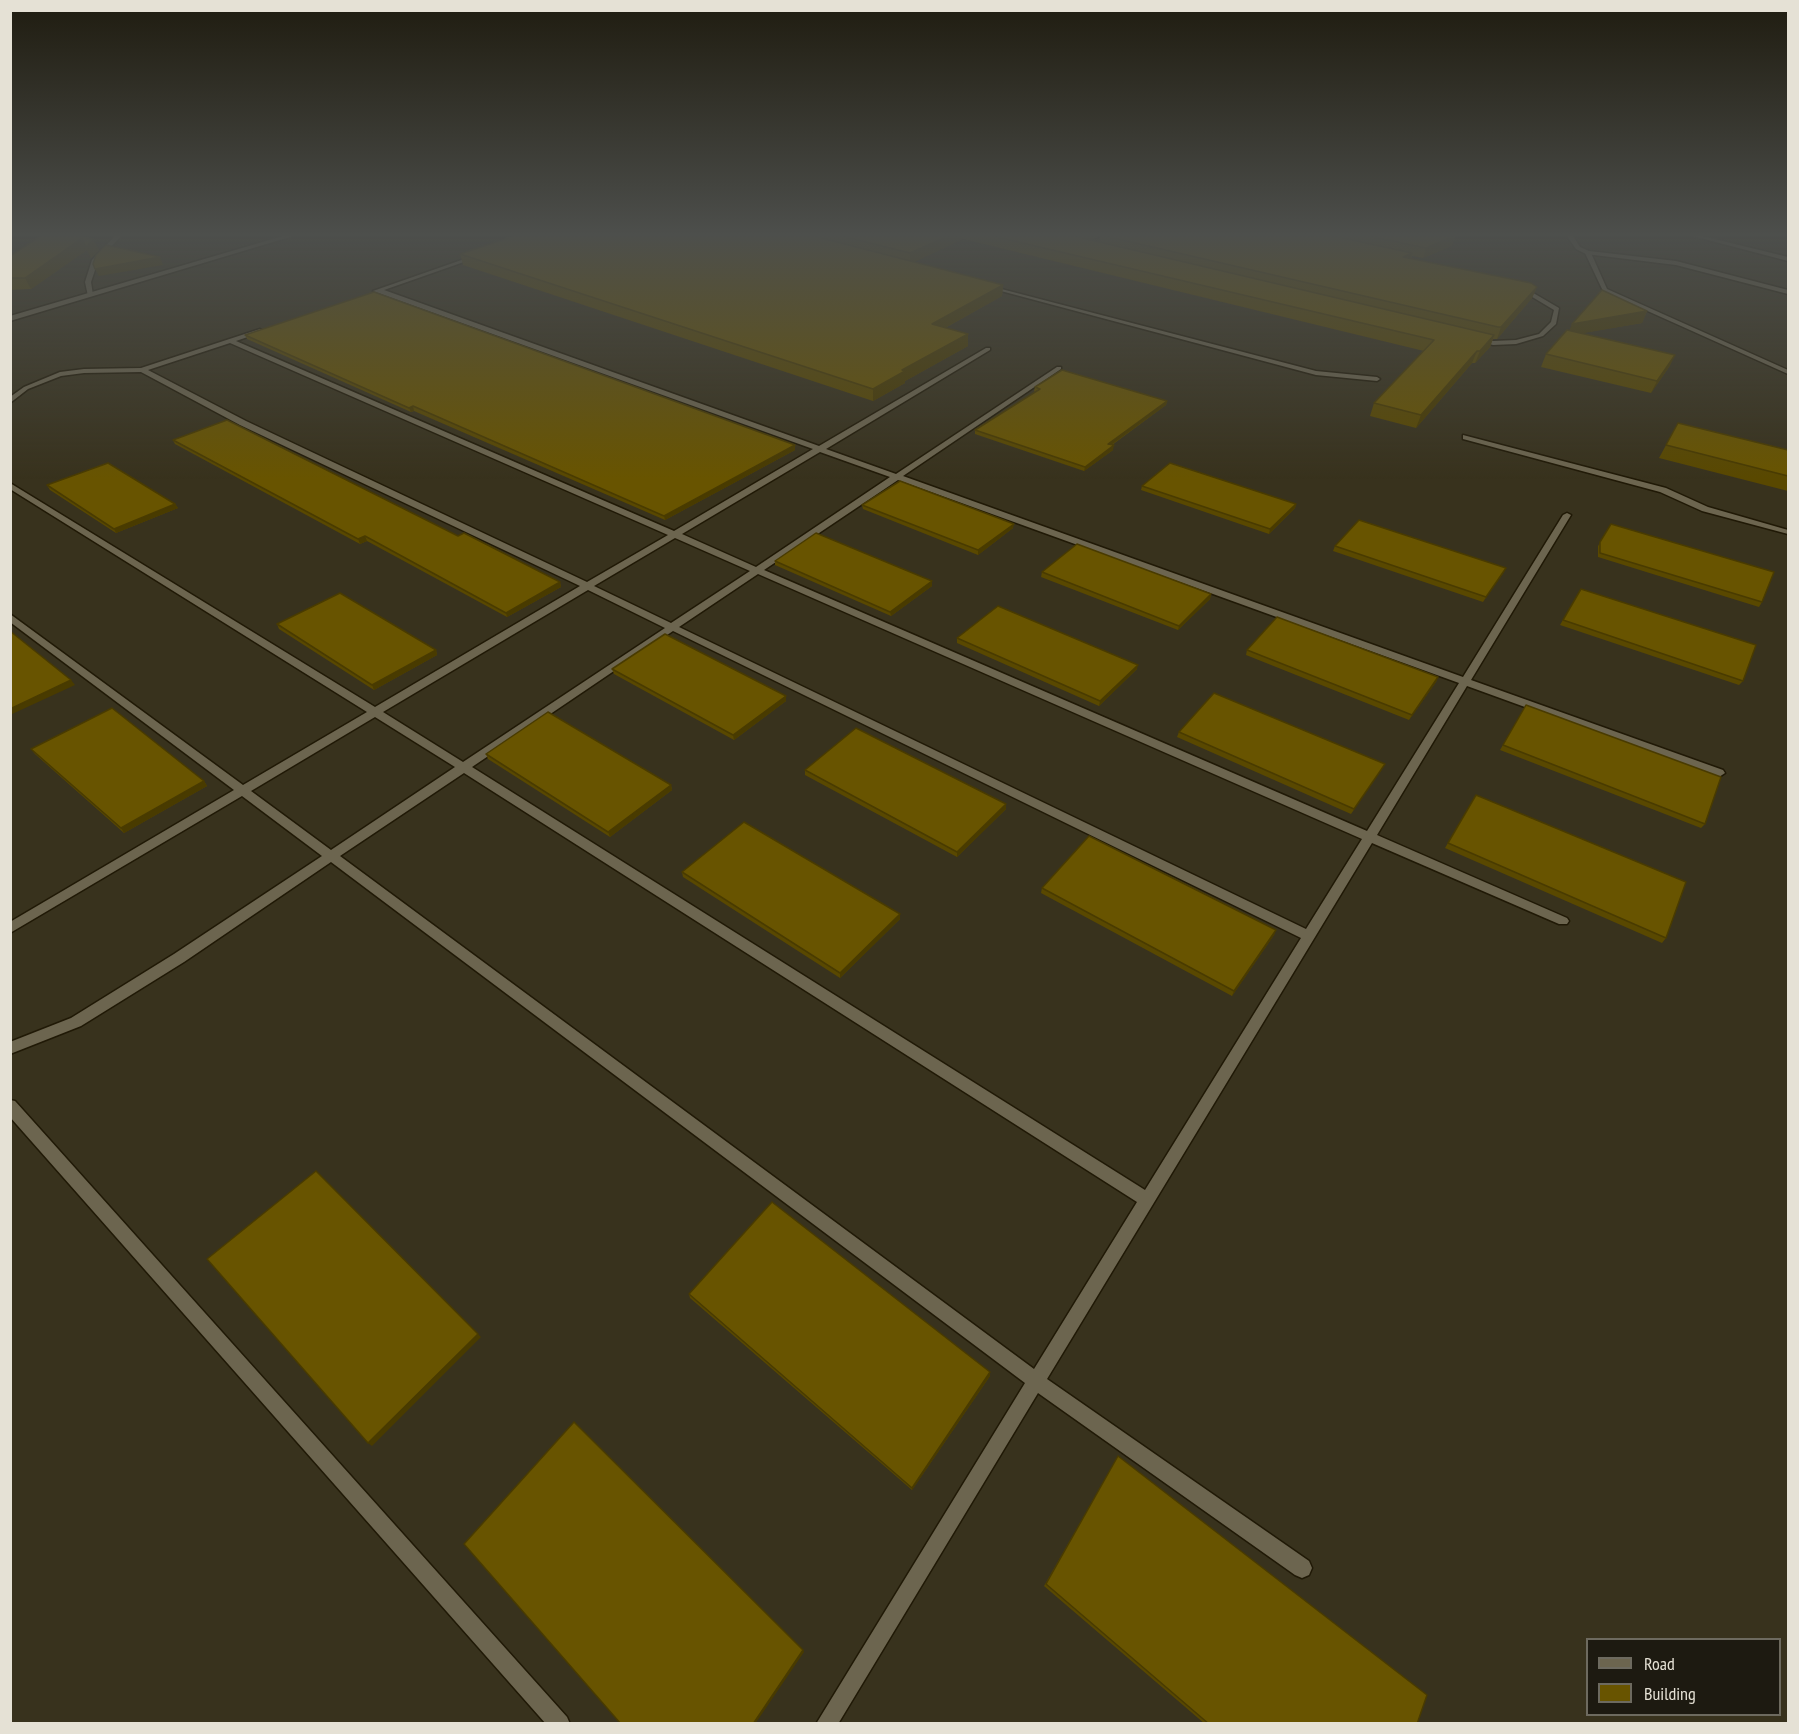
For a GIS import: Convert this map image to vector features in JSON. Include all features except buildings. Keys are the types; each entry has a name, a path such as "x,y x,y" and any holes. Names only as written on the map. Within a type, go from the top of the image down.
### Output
{"lane":[{"path":"451,317 1719,773"},
{"path":"1103,317 1316,373 1377,380"},
{"path":"1470,337 1493,343 1516,342 1541,335 1554,323 1555,317"},
{"path":"1665,317 1788,372"},
{"path":"10,400 26,388 60,374 84,371 142,370 270,327"},
{"path":"230,341 1563,921"},
{"path":"10,928 988,349"},
{"path":"10,1048 76,1022 179,958 1059,368"},
{"path":"142,370 243,423 587,586 1309,936"},
{"path":"1466,436 1663,490 1705,509 1788,532"},
{"path":"10,485 463,767 1148,1200"},
{"path":"826,1724 1567,515"},
{"path":"10,617 1036,1381 1302,1568"},
{"path":"10,1106 560,1724"}]}
